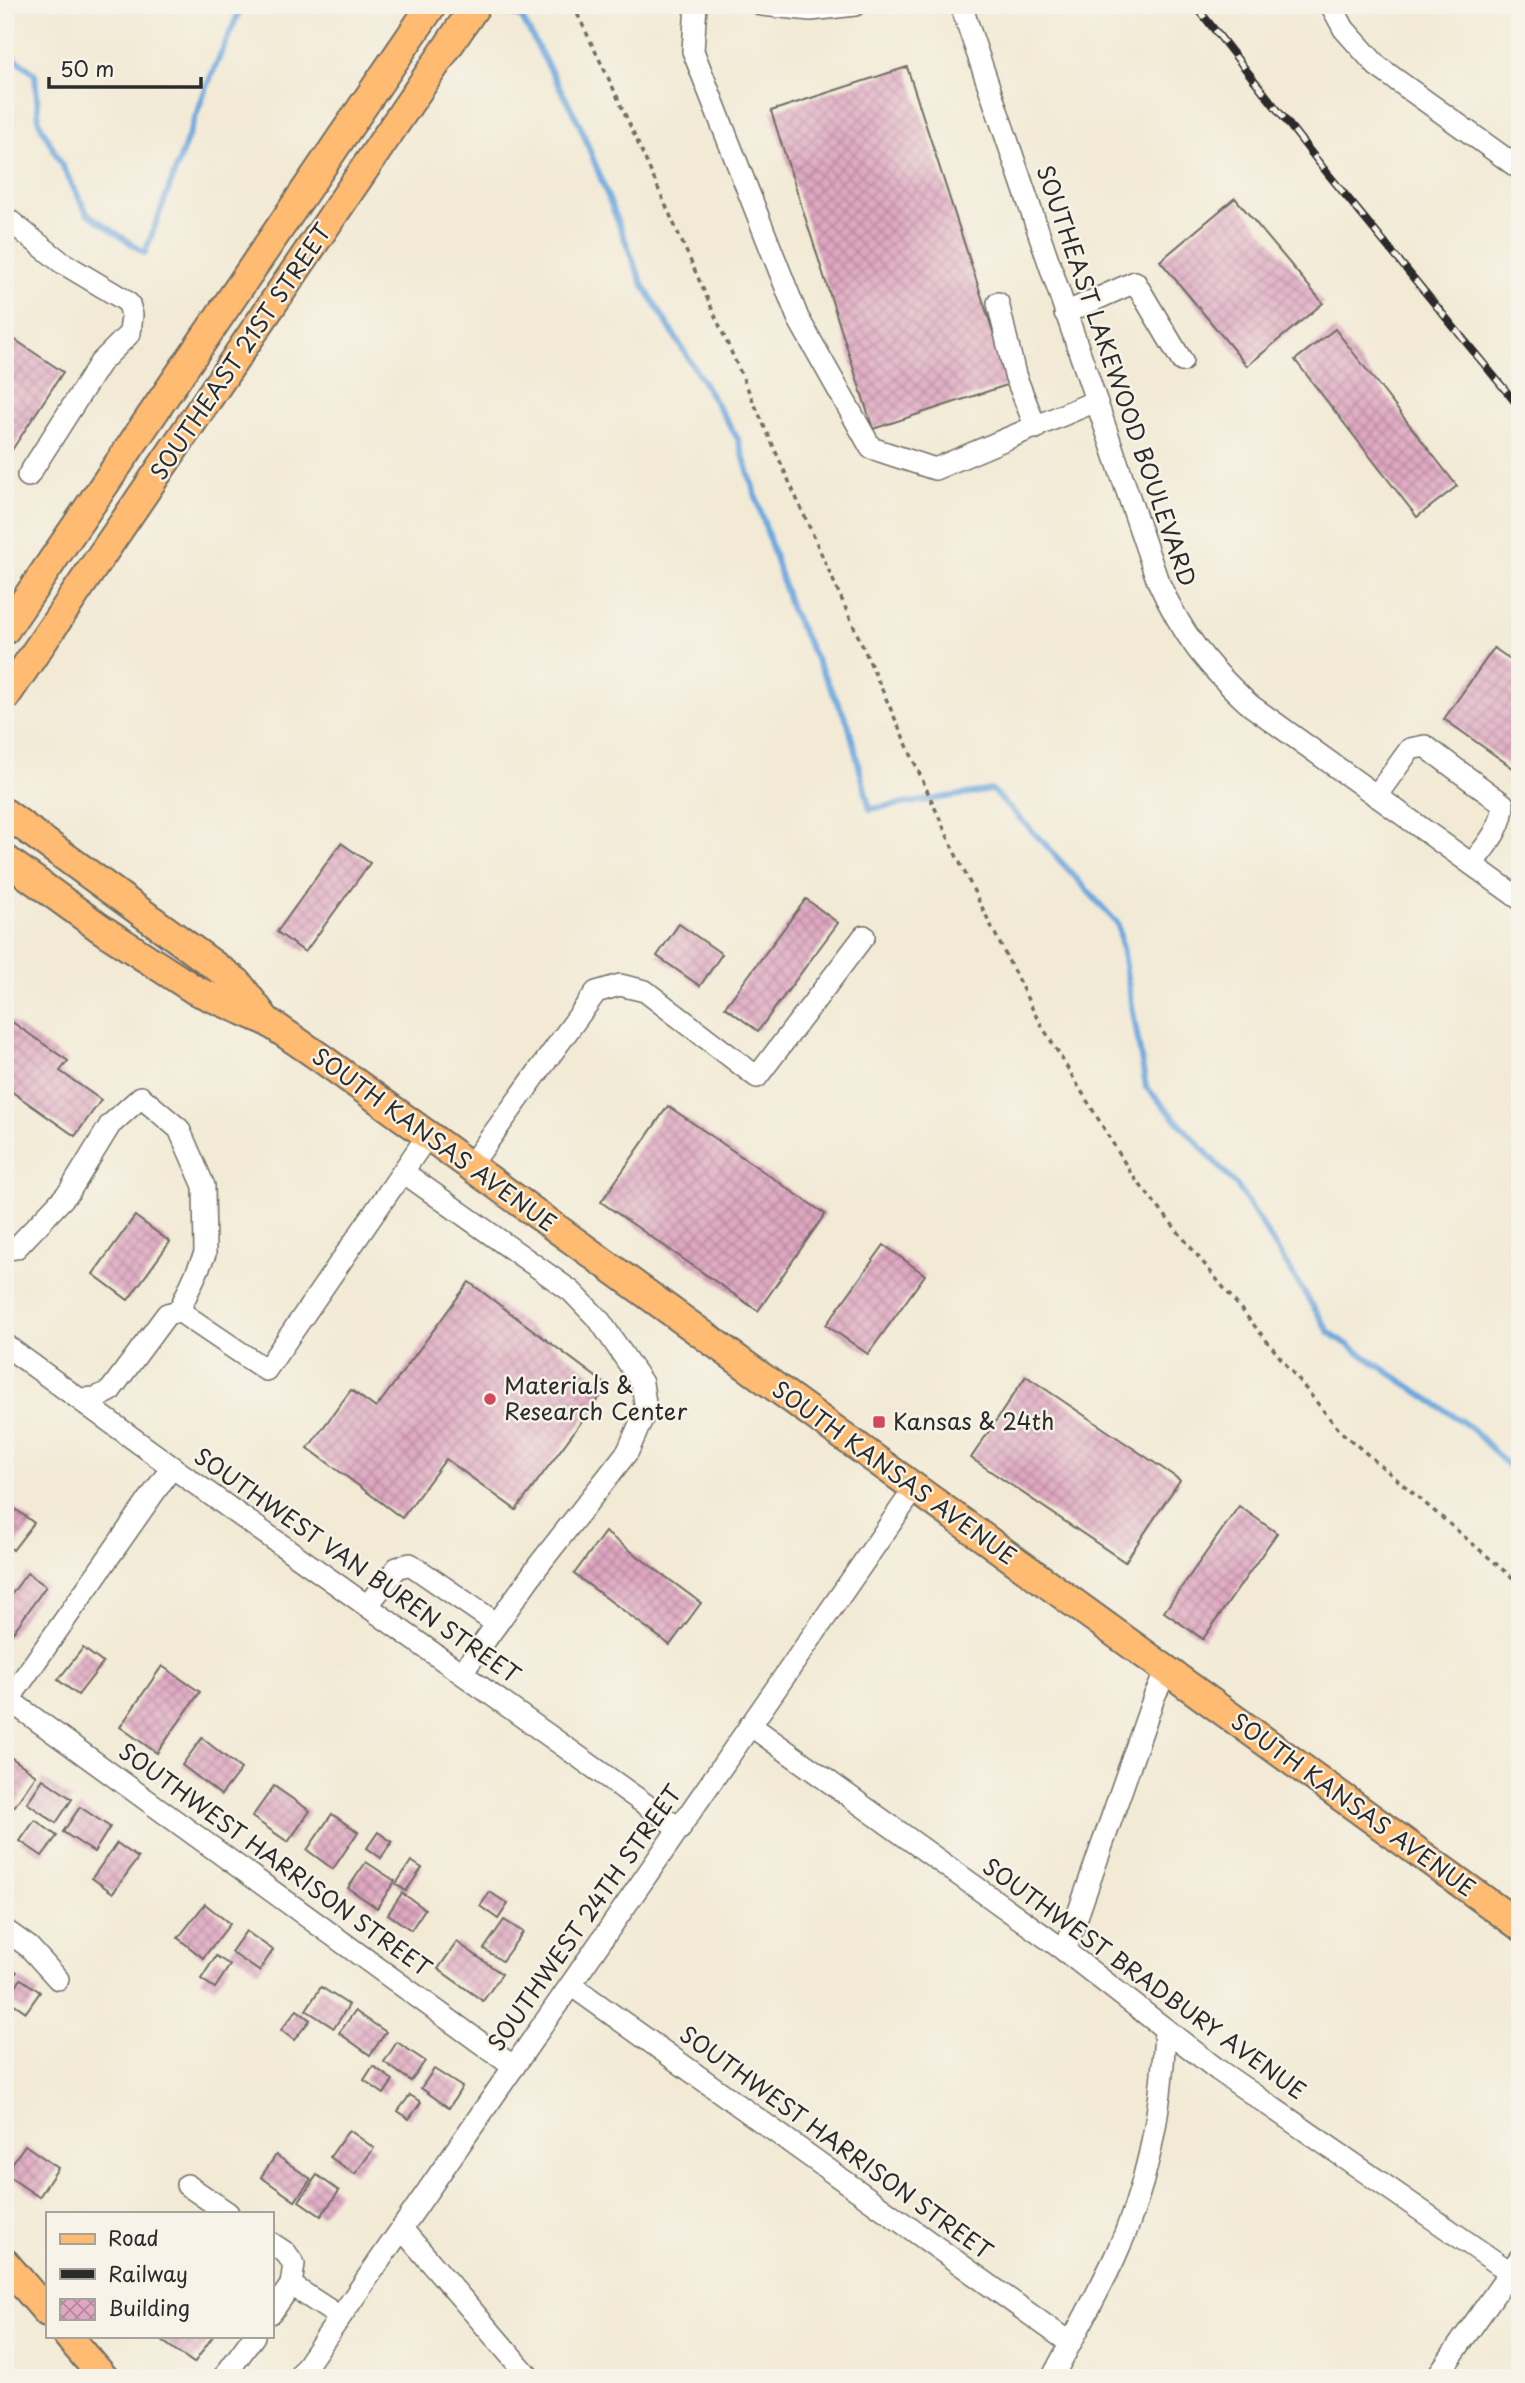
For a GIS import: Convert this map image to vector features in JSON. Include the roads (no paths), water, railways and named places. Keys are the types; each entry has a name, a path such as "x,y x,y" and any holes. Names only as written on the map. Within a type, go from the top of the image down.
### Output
{"main road":[{"name":"SOUTHEAST 21ST STREET","path":"5,631 432,5"},
{"name":"SOUTHEAST 21ST STREET","path":"5,697 476,5"},
{"name":"SOUTH KANSAS AVENUE","path":"5,813 237,982 267,1021"},
{"name":"SOUTH KANSAS AVENUE","path":"5,859 100,928 195,990 267,1021 1520,1926"},
{"path":"5,2263 46,2311"},
{"path":"70,2338 104,2378"}],"street":[{"path":"696,5 693,51 798,318 871,448 935,469 1096,401"},
{"path":"762,5 811,10 855,5"},
{"name":"SOUTHEAST LAKEWOOD BOULEVARD","path":"961,5 1157,579 1171,611 1203,659 1250,705 1520,899"},
{"path":"1331,5 1344,29 1377,66 1520,169"},
{"path":"5,217 61,261 129,304 132,315 130,333 100,363 28,476"},
{"path":"1065,313 1135,282 1182,361"},
{"path":"998,303 1015,375 1036,428"},
{"path":"1377,796 1410,749 1425,746 1503,804 1499,827 1472,864"},
{"path":"470,1166 596,992 620,985 645,991 757,1077 864,936"},
{"path":"5,1249 16,1248 68,1192 110,1125 141,1097 179,1129 204,1186 205,1254 179,1311"},
{"path":"79,1399 96,1398 110,1391 167,1314 179,1311 266,1370 428,1135"},
{"path":"403,1172 571,1291 600,1321 642,1383 646,1410 628,1451 538,1566 462,1673"},
{"name":"SOUTHWEST VAN BUREN STREET","path":"5,1345 680,1829"},
{"path":"7,1700 172,1467"},
{"name":"SOUTHWEST 24TH STREET","path":"298,2378 915,1488"},
{"path":"367,1606 397,1568 410,1564 497,1624"},
{"path":"1065,1951 1154,1697 1167,1671"},
{"name":"SOUTHWEST HARRISON STREET","path":"7,1700 514,2067"},
{"name":"SOUTHWEST BRADBURY AVENUE","path":"750,1725 1065,1951 1218,2070 1515,2265"},
{"path":"5,1930 29,1947 58,1979"},
{"name":"SOUTHWEST HARRISON STREET","path":"571,1985 1070,2343"},
{"path":"1052,2378 1115,2258 1135,2206 1159,2111 1166,2031"},
{"path":"187,2185 227,2212"},
{"path":"402,2229 530,2378"},
{"path":"273,2244 286,2253 294,2264 291,2285 273,2310"},
{"path":"1436,2378 1515,2265"},
{"path":"291,2285 340,2318"},
{"path":"223,2378 253,2338"}],"waterway":[{"path":"5,51 35,74 39,122 87,213 145,253 206,88 242,5"},
{"path":"494,5 522,18 579,123 642,283 738,439 791,609 848,723 870,809 992,790 1043,842 1118,924 1146,1087 1238,1187 1329,1332 1470,1427 1520,1478"}],"railway":[{"path":"1195,5 1324,169 1520,408"}],"place":[{"name":"Materials & Research Center","path":"490,1399"},
{"name":"Kansas & 24th","path":"879,1422"}]}
